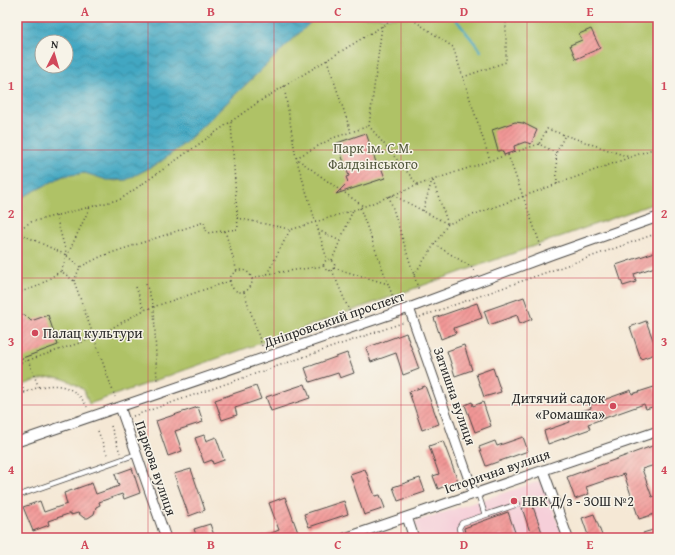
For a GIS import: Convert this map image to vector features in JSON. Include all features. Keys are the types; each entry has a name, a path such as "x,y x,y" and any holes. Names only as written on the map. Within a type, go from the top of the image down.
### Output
{"street":[{"name":"Дніпровський проспект","path":"17,442 409,308 545,257 658,217"},
{"name":"Затишна вулиця","path":"409,308 476,493"},
{"name":"Паркова вулиця","path":"120,407 166,538"},
{"name":"Історична вулиця","path":"345,538 658,431"},
{"path":"543,470 568,538"},
{"path":"407,517 414,538"}],"lane":[{"path":"17,496 137,454"},
{"path":"476,493 485,514"},
{"path":"461,538 459,528 462,523 518,504"}],"path":[{"path":"17,231 32,222 121,199 284,86 397,17"},
{"path":"409,17 453,47 491,160"},
{"path":"463,77 506,62 506,17"},
{"path":"382,26 369,126 418,184"},
{"path":"327,60 351,132"},
{"path":"284,86 296,158 327,259 324,266"},
{"path":"74,281 80,267 102,256 204,222 207,233 238,229 231,122"},
{"path":"296,158 333,138 369,126"},
{"path":"237,218 290,230 360,208 418,184 539,144 546,129 630,157"},
{"path":"557,184 556,153 565,135"},
{"path":"539,144 556,153"},
{"path":"414,275 448,224 658,147"},
{"path":"508,155 545,257"},
{"path":"296,158 341,191"},
{"path":"423,211 432,180"},
{"path":"432,180 448,224"},
{"path":"345,193 363,206"},
{"path":"392,195 448,224"},
{"path":"389,196 419,291"},
{"path":"17,293 36,286 61,271 66,256 91,207"},
{"path":"360,208 394,300"},
{"path":"332,270 334,268 334,262 332,260 353,210"},
{"path":"56,216 66,256"},
{"path":"267,274 290,230"},
{"path":"318,230 340,241"},
{"path":"17,231 66,256 80,267"},
{"path":"225,231 237,271"},
{"path":"124,419 658,234"},
{"path":"434,244 473,268 474,272"},
{"path":"327,259 332,260"},
{"path":"252,279 267,274 324,266"},
{"path":"324,266 327,270 332,270"},
{"path":"334,268 388,284"},
{"path":"332,270 351,315"},
{"path":"61,271 74,281 115,397"},
{"path":"237,271 247,272 252,279 250,288 244,292 234,290 230,282 232,275 237,271"},
{"path":"17,364 94,338 144,310 230,282"},
{"path":"146,284 154,307 157,383"},
{"path":"136,287 144,310"},
{"path":"244,292 262,346"},
{"path":"28,360 39,388"},
{"path":"17,373 25,394"},
{"path":"17,397 39,388 60,385 71,389 81,397 86,407"},
{"path":"98,431 108,458 121,454 111,426"}],"shaded area":[{"name":"НВК Д/з - ЗОШ №2","path":"543,480 563,538 420,538 414,522"}],"green space":[{"name":"Парк ім. С.М. Фалдзінського","path":"316,17 658,17 658,202 89,404 84,390 66,380 58,378 44,378 17,387 17,200 63,176 85,173 115,181 126,180 159,163 185,143"}],"water":[{"path":"17,17 316,17 185,143 159,163 126,180 107,180 85,173 63,176 17,200"}],"building":[{"path":"591,29 600,48 576,59 570,45 582,40 579,34"},
{"path":"515,122 523,123 537,130 531,144 525,142 514,146 515,151 504,155 502,150 498,151 492,130"},
{"path":"366,133 378,168 381,167 385,178 336,194 348,182 346,177 349,176 337,143"},
{"path":"658,251 658,266 634,274 636,282 623,286 616,265"},
{"path":"524,297 532,319 520,324 517,315 489,325 484,311"},
{"path":"477,303 482,318 454,328 456,333 441,339 434,318"},
{"name":"Палац культури","path":"17,313 25,315 31,321 48,315 58,345 17,360"},
{"path":"646,321 658,353 641,359 630,327"},
{"path":"406,333 419,369 403,375 396,353 371,362 366,348"},
{"path":"464,345 472,370 455,376 447,351"},
{"path":"347,353 354,373 340,378 338,373 310,382 305,368"},
{"path":"493,368 501,392 484,397 476,374"},
{"path":"305,384 310,398 271,411 266,397"},
{"path":"256,386 261,399 235,408 237,415 222,420 215,400"},
{"path":"425,386 439,424 422,430 409,392"},
{"path":"654,387 656,392 658,391 658,405 646,409 644,404 588,424 590,429 548,444 544,431 570,422 568,416 591,408 590,405 631,390 632,394"},
{"path":"472,402 473,406 483,402 491,426 475,432 465,405"},
{"path":"198,407 203,422 175,431 182,451 168,456 156,421"},
{"path":"204,435 206,441 216,437 224,460 213,464 212,460 204,463 195,438"},
{"path":"523,437 528,451 486,466 479,447 495,441 497,446"},
{"path":"443,441 458,481 438,489 433,476 439,474 429,446"},
{"path":"655,445 658,454 658,464 642,469 652,497 658,495 658,513 639,519 624,474 586,487 589,494 575,499 567,477"},
{"path":"132,468 140,493 124,499 122,494 99,502 100,505 96,507 94,514 88,518 84,518 78,513 71,515 71,513 48,521 49,525 33,531 23,507 40,501 44,512 67,504 64,493 92,483 96,494 119,486 115,474"},
{"path":"191,469 205,510 189,516 174,474"},
{"path":"365,469 375,496 380,495 385,508 364,515 350,474"},
{"path":"420,478 425,492 398,501 393,487"},
{"path":"285,497 300,538 259,538 279,530 269,503"},
{"path":"344,501 348,514 309,527 304,514"},
{"path":"532,504 544,538 532,538 522,508"},
{"path":"508,512 517,538 503,538 502,535 493,538 466,538 464,528"},
{"path":"594,514 603,538 589,538 582,518"},
{"path":"210,524 215,538 197,538 194,529"},
{"path":"656,529 658,538 645,538 643,533"}],"waterway":[{"path":"454,17 481,51"}],"place":[{"name":"Палац культури","path":"35,333"},
{"name":"Дитячий садок «Ромашка»","path":"613,406"},
{"name":"НВК Д/з - ЗОШ №2","path":"514,501"}]}
